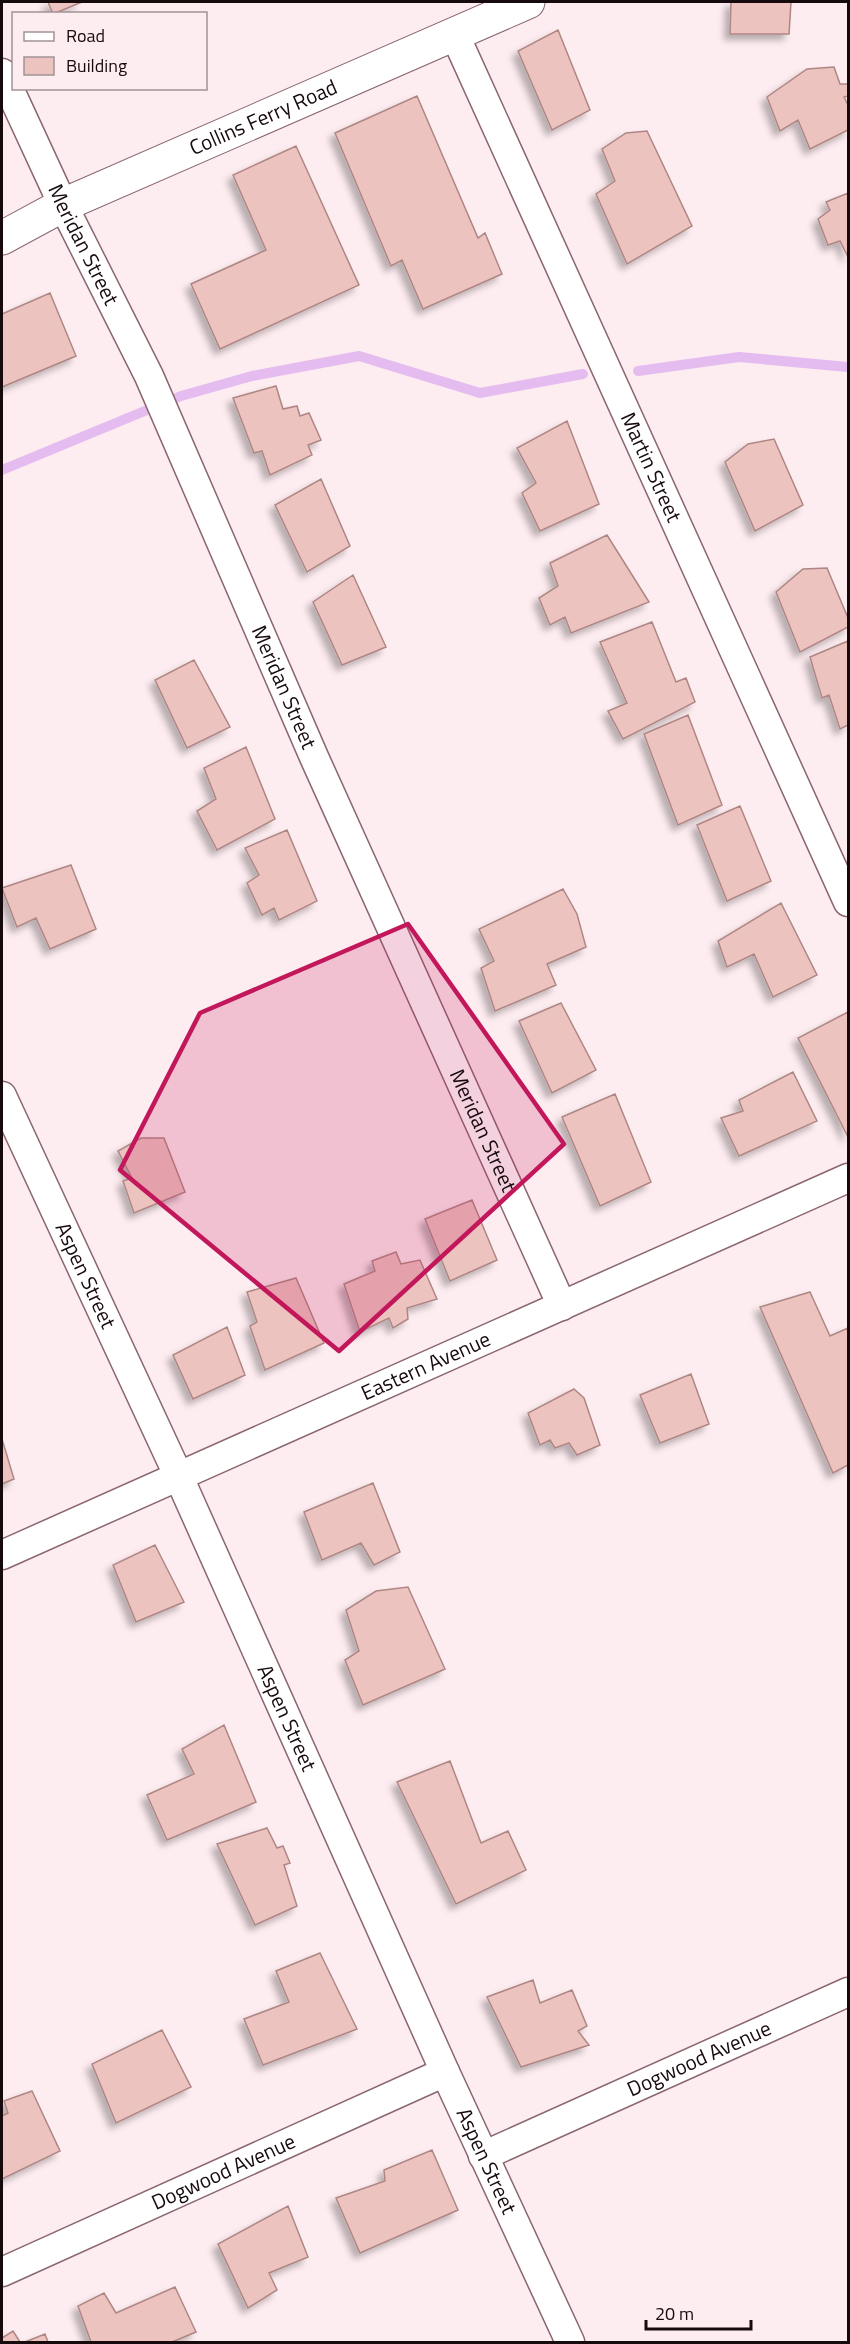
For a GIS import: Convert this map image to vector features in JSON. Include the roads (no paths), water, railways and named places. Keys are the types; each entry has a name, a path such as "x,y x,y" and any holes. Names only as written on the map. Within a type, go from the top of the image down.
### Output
{"street":[{"name":"Collins Ferry Road","path":"2,237 63,205 528,2"},
{"name":"Martin Street","path":"454,33 849,902"},
{"name":"Meridan Street","path":"2,73 63,205 149,376 319,768 562,1306"},
{"name":"Aspen Street","path":"2,1096 178,1475 445,2072 570,2343"},
{"name":"Eastern Avenue","path":"2,1555 849,1179"},
{"name":"Dogwood Avenue","path":"483,2156 849,1992"},
{"name":"Dogwood Avenue","path":"2,2272 445,2072"}],"waterway":[{"path":"2,470 181,396 252,376 359,356 480,393 583,374"},
{"path":"638,371 739,357 848,367"}]}
